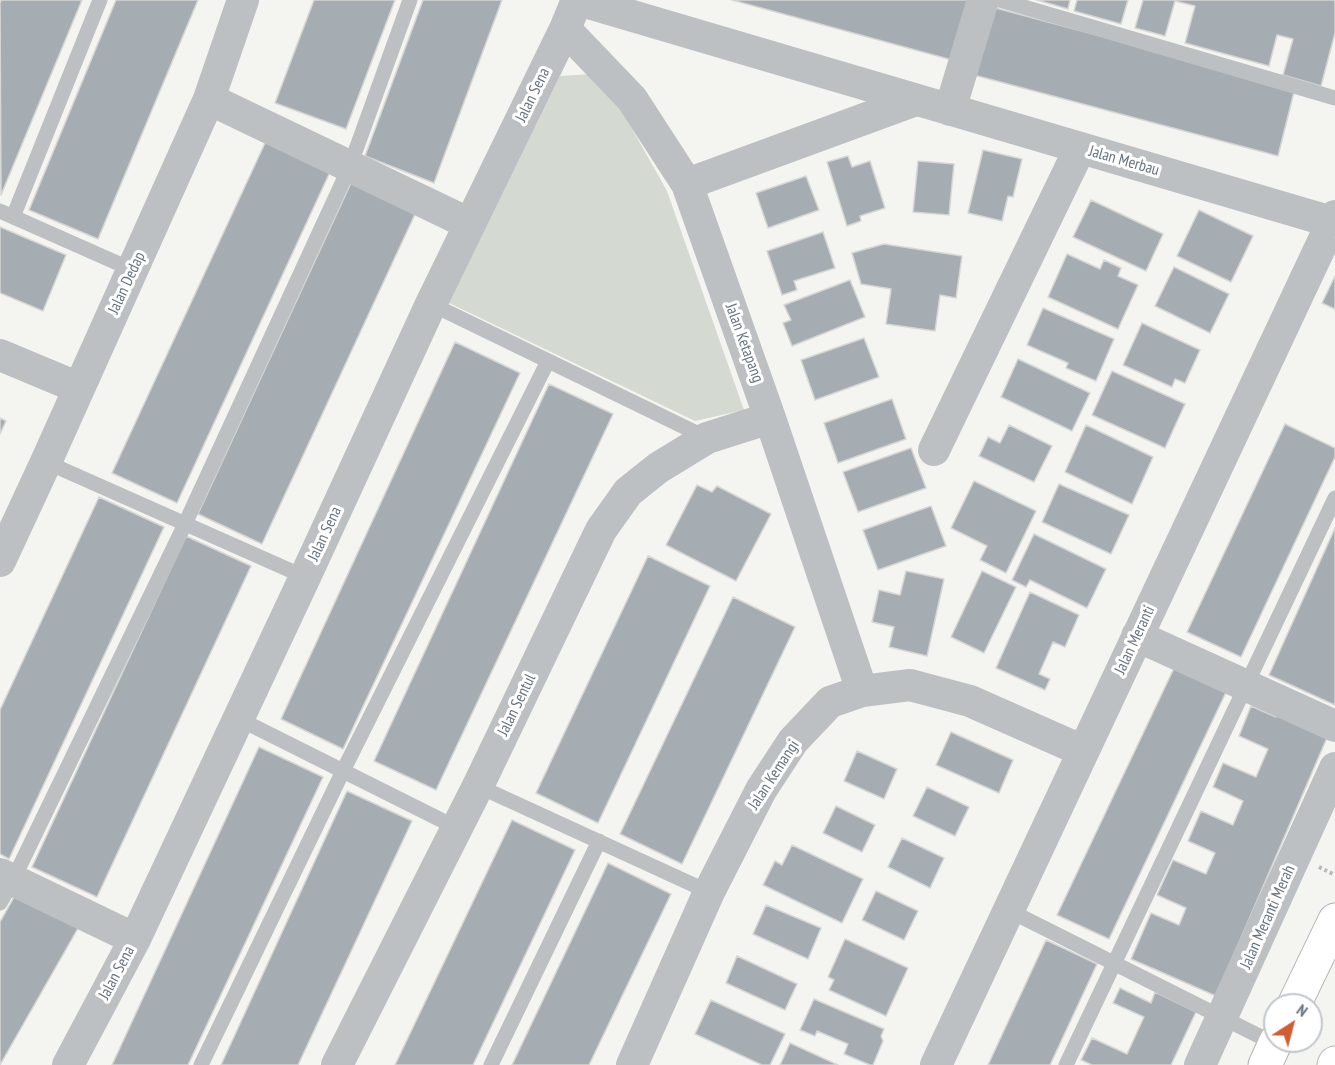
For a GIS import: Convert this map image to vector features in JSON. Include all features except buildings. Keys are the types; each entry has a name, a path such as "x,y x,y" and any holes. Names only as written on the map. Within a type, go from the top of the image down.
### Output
{"highway":[{"path":"1300,993 1335,920"}],"street":[{"name":"Jalan Dedap","path":"0,561 209,99 243,0"},
{"name":"Jalan Sena","path":"68,1065 135,939 430,304 565,29 577,0"},
{"name":"Jalan Merbau","path":"577,0 1080,148 1334,219"},
{"path":"950,110 983,0"},
{"name":"Jalan Ketapang","path":"565,29 632,99 687,184 771,418 862,691"},
{"path":"209,99 470,224"},
{"path":"687,184 916,100"},
{"path":"934,450 1080,148"},
{"name":"Jalan Meranti","path":"936,1065 1334,219"},
{"path":"0,355 79,388"},
{"name":"Jalan Sentul","path":"337,1065 478,786 601,530 628,492 658,468 707,438 771,418"},
{"path":"1137,636 1335,726"},
{"name":"Jalan Kemangi","path":"632,1065 709,892 761,790 793,741 830,702 862,691 910,685 970,702 1083,751"},
{"name":"Jalan Meranti Merah","path":"1200,1065 1335,768"},
{"path":"4,886 135,939"}],"lane":[{"path":"100,0 6,214 133,270"},
{"path":"4,886 185,524 350,166 410,0"},
{"path":"1000,0 1335,98"},
{"path":"430,304 707,438"},
{"path":"201,1065 343,771 548,361"},
{"path":"46,462 305,577"},
{"path":"1066,1065 1335,498"},
{"path":"239,719 457,828"},
{"path":"478,786 709,892"},
{"path":"491,1065 599,841"},
{"path":"1008,910 1221,1018 1263,1044"}],"shaded area":[{"path":"592,74 622,111 667,191 744,410 695,421 449,303 560,76"}]}
